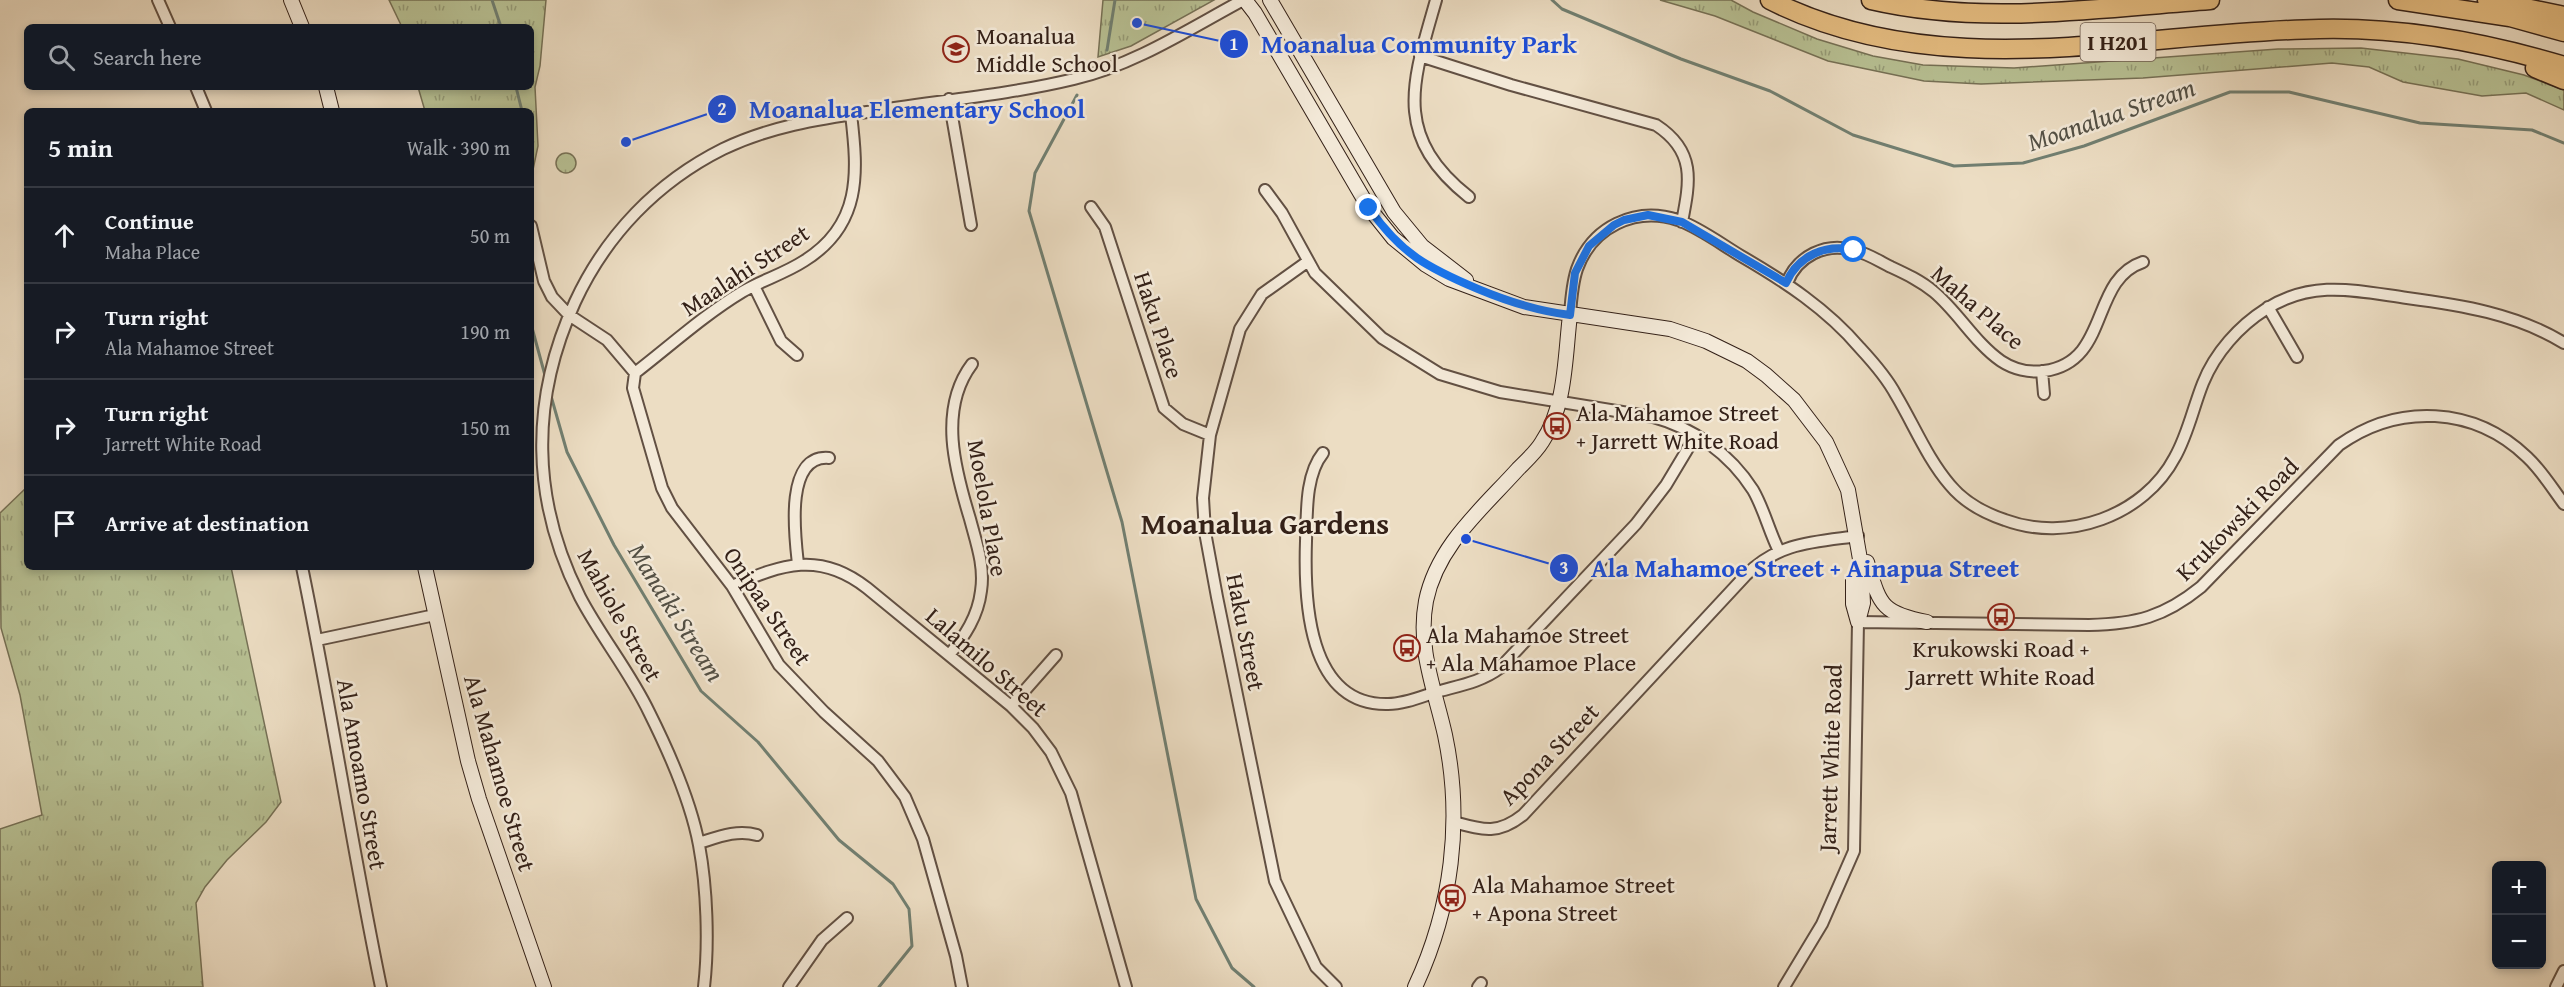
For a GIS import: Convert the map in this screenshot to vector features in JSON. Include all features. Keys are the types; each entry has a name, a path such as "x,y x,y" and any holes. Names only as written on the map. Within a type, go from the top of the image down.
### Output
{"highway":[{"name":"I H201","path":"1770,0 1815,19 1872,36 1921,45 1970,50 2320,29 2397,32 2472,42 2564,66"},
{"name":"I H201","path":"1871,0 1908,8 1986,15 2211,0"},
{"path":"2398,0 2500,15 2564,32"},
{"path":"2487,0 2564,16"},
{"path":"2472,42 2564,80"}],"street":[{"path":"158,0 169,24"},
{"path":"291,0 301,24"},
{"name":"Mahiole Street","path":"704,987 706,925 699,843 689,810 657,728 581,597 560,550 551,519 544,475 541,425 547,382 569,315 592,269 605,249 634,214 666,184 705,159 748,138 793,124 1051,84 1101,71 1141,55 1244,0"},
{"name":"Jarrett White Road","path":"1244,0 1261,22 1359,193 1376,218 1393,238 1426,266 1449,279 1524,307 1670,330 1726,350 1766,375 1794,400 1826,442 1848,490 1858,539 1852,604 1858,622 1854,851 1822,924 1784,987"},
{"name":"Jarrett White Road","path":"1270,0 1394,212 1422,246 1477,289"},
{"path":"1436,0 1413,88 1418,128 1435,163 1469,197"},
{"path":"1420,56 1518,87 1648,121 1664,130 1682,151 1688,169 1689,188 1682,222"},
{"path":"197,90 205,108"},
{"path":"327,90 331,108"},
{"path":"949,99 971,225"},
{"name":"Maalahi Street","path":"635,372 727,302 805,261 825,245 840,225 851,202 856,177 851,114"},
{"path":"1265,190 1288,222 1307,262 1328,287 1382,338 1440,374 1500,392 1653,417 1668,421 1696,435 1726,458 1752,490 1779,551"},
{"name":"Haku Place","path":"1091,207 1106,227 1164,408 1183,424 1210,435"},
{"path":"1415,987 1434,939 1445,900 1454,822 1451,765 1424,653 1423,627 1427,596 1433,575 1447,549 1542,444 1559,403 1575,273 1583,255 1597,237 1614,225 1636,217 1659,216 1682,222 1786,283 1859,346 1896,394 1927,455 1961,497 1995,517 2035,528 2078,527 2097,522 2117,514 2147,492 2166,472 2178,453 2203,383 2218,357 2235,334 2268,307 2314,291 2362,290 2488,312 2526,323 2564,343"},
{"path":"534,237 548,290 569,315 607,340 635,372"},
{"name":"Maha Place","path":"1786,283 1791,271 1810,255 1826,249 1854,250 1927,287 2000,360 2024,371 2042,371 2069,362 2083,350 2093,334 2117,279 2129,268 2143,262"},
{"name":"Haku Street","path":"1307,262 1262,294 1246,316 1235,345 1210,435 1203,498 1205,532 1275,881 1316,967 1336,987"},
{"path":"754,286 781,341 797,355"},
{"path":"2268,307 2297,357"},
{"name":"Moelola Place","path":"949,655 972,622 982,590 980,553 959,483 954,446 956,395 972,364"},
{"path":"2042,371 2044,394"},
{"name":"Onipaa Street","path":"635,372 633,388 666,499 732,585 772,656 785,673 878,761 905,797 924,839 956,956 962,987"},
{"name":"Krukowski Road","path":"1858,622 2122,624 2156,616 2185,600 2201,587 2339,445 2365,428 2400,417 2418,415 2446,417 2471,423 2497,434 2527,457 2548,480 2564,504"},
{"path":"1323,453 1317,462 1312,478 1305,578 1309,616 1321,660 1337,684 1353,696 1371,702 1400,703 1480,680 1500,668 1636,524 1666,485 1696,435"},
{"path":"798,564 794,514 796,490 809,465 817,459 829,458"},
{"path":"1858,539 1868,564 1876,595 1883,604 1902,615 1927,622"},
{"name":"Apona Street","path":"1454,822 1485,831 1501,828 1523,814 1746,575 1779,551 1807,543 1858,539"},
{"name":"Lalamilo Street","path":"732,585 776,567 798,564 821,565 851,576 1011,706 1042,740 1065,779 1126,987"},
{"name":"Ala Amoamo Street","path":"303,570 357,872 381,987"},
{"name":"Ala Mahamoe Street","path":"426,570 455,707 479,800 544,987"},
{"path":"317,640 435,615"},
{"path":"1011,706 1056,655"},
{"path":"699,843 732,833 745,832 757,835"},
{"path":"789,987 822,940 847,918"},
{"path":"2556,987 2564,971"}],"green space":[{"path":"389,0 546,0 540,66 535,87 538,146 534,165 534,108 424,108 419,90 534,90 534,24 401,24"},
{"path":"1103,0 1214,0 1131,46 1098,57"},
{"path":"1660,0 1731,0 1753,12 1817,39 1873,56 1923,65 2014,68 2278,49 2361,48 2458,59 2524,75 2564,90 2564,110 2526,93 2482,96 2403,82 2369,67 2332,63 2143,78 1981,84 1924,81 1828,61 1715,16"},
{"path":"566,153 573,156 576,163 573,170 566,173 559,170 556,163 559,156"},
{"path":"24,490 24,570 232,570 281,802 266,822 227,860 205,887 196,903 203,987 0,987 0,829 42,815 20,695 1,628 0,513"}],"waterway":[{"name":"Manaiki Stream","path":"492,0 500,24"},
{"path":"1107,50 1115,0"},
{"name":"Moanalua Stream","path":"1552,0 1562,9 1681,59 1770,91 1853,135 1954,166 2023,163 2084,146 2230,92 2289,92 2420,123 2532,130 2564,143"},
{"name":"Manaiki Stream","path":"517,90 521,108"},
{"path":"1077,95 1035,173 1029,211 1122,522 1196,899 1232,968 1254,987"},
{"name":"Manaiki Stream","path":"534,335 546,379"},
{"name":"Manaiki Stream","path":"551,396 567,452 614,545 701,691 758,742 839,840 893,884 909,909 912,946 879,987"}],"place":[{"name":"Moanalua Community Park","path":"1137,23"},
{"name":"Moanalua Middle School","path":"956,49"},
{"name":"Moanalua Elementary School","path":"626,142"},
{"name":"Ala Mahamoe Street + Jarrett White Road","path":"1557,426"},
{"name":"Ala Mahamoe Street + Ainapua Street","path":"1466,539"},
{"name":"Krukowski Road + Jarrett White Road","path":"2001,617"},
{"name":"Ala Mahamoe Street + Ala Mahamoe Place","path":"1407,648"},
{"name":"Ala Mahamoe Street + Apona Street","path":"1452,898"}],"district":[{"name":"Moanalua Gardens","path":"1265,523"}],"route":[{"path":"1369,208 1393,238 1426,266 1449,279 1524,307 1570,315 1575,273 1589,246 1614,225 1636,217 1659,216 1682,222 1786,283 1796,265 1810,255 1826,249 1854,250"}]}
